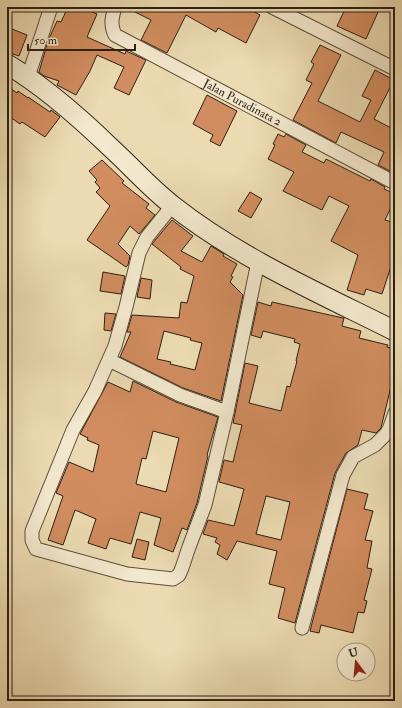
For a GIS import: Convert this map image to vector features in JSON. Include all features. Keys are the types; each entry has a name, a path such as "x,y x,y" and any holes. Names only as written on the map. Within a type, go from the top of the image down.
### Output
{"main road":[{"path":"7,64 28,77 71,109 149,186 172,206 212,234 258,262 395,331"}],"street":[{"path":"28,77 51,7"},
{"name":"Jalan Puradinata 2","path":"115,7 112,15 112,27 115,34 395,183"},
{"path":"272,7 395,69"},
{"path":"172,206 147,237 139,253 123,318 109,360 95,391 73,430 50,489 38,513 32,531 32,540 36,549 127,574 173,579 179,575 205,505 227,412 258,262"},
{"path":"109,360 180,395 227,412"},
{"path":"302,628 343,475 353,457 374,445 387,433 395,412"}],"building":[{"path":"68,7 82,7 97,14 87,37 125,54 126,51 146,60 129,95 114,88 124,67 97,55 90,71 76,95 57,85 59,81 44,76 39,72 48,41 57,21 61,22"},
{"path":"125,7 246,7 260,15 246,43 218,28 216,32 186,15 167,53 141,40 151,20"},
{"path":"346,7 371,7 379,10 366,39 337,26"},
{"path":"12,29 27,35 19,56 7,52 7,41"},
{"path":"320,45 341,55 318,101 360,122 371,100 362,96 375,70 394,80 374,119 395,130 395,167 392,172 378,165 384,152 341,132 336,143 293,120 312,83 306,80 314,64 311,62"},
{"path":"7,86 17,93 18,91 28,97 50,112 51,110 60,117 45,137 22,122 20,124 7,115"},
{"path":"207,95 237,111 220,146 210,141 213,135 193,124"},
{"path":"278,134 284,137 286,134 306,145 302,152 324,163 326,159 370,181 371,179 385,187 384,189 395,194 395,199 385,220 395,223 395,254 382,294 366,289 364,295 347,290 358,255 331,241 349,206 329,196 322,210 283,191 294,172 268,159 275,145 273,144"},
{"path":"102,160 124,181 122,183 149,204 146,208 155,215 139,234 130,226 118,244 130,256 126,267 87,240 110,206 96,192 100,188 95,182 97,180 89,171"},
{"path":"250,192 262,199 251,218 238,211"},
{"path":"172,220 193,236 181,251 202,262 211,246 224,254 223,256 237,264 231,276 233,277 230,282 243,295 221,401 183,388 120,357 131,332 127,332 132,315 179,318 181,302 187,303 194,276 180,269 181,267 152,244","holes":["164,331 191,338 190,340 202,343 195,370 157,359"]},
{"path":"103,272 125,276 121,294 100,291"},
{"path":"141,278 152,280 150,299 137,297"},
{"path":"258,302 271,306 272,302 344,318 342,326 361,331 359,338 388,345 387,347 395,349 395,379 393,378 381,428 376,433 362,430 358,445 346,453 335,473 295,623 278,618 285,588 269,584 277,551 237,541 227,560 217,554 220,545 215,542 217,538 203,534 208,520 234,526 244,489 219,482 224,460 233,462 242,425 233,423 245,363 258,366 249,403 281,411 287,386 290,387 297,361 300,344 294,342 295,339 263,331 261,338 251,335","holes":["266,496 290,502 281,540 256,534"]},
{"path":"105,313 116,314 111,331 104,330"},
{"path":"133,381 176,402 218,417 207,455 197,503 187,530 182,528 173,552 154,545 161,518 140,512 131,544 110,538 106,549 88,543 96,519 75,510 63,545 48,540 63,496 56,493 69,462 93,472 99,445 87,440 88,438 80,434 108,382 130,392","holes":["153,431 179,438 166,492 136,484 142,458 146,459"]},
{"path":"347,489 368,494 364,509 373,511 365,540 372,541 367,568 372,569 364,600 367,601 364,613 358,612 353,633 321,625 319,633 310,631"},
{"path":"137,539 149,542 145,560 132,557"}]}
